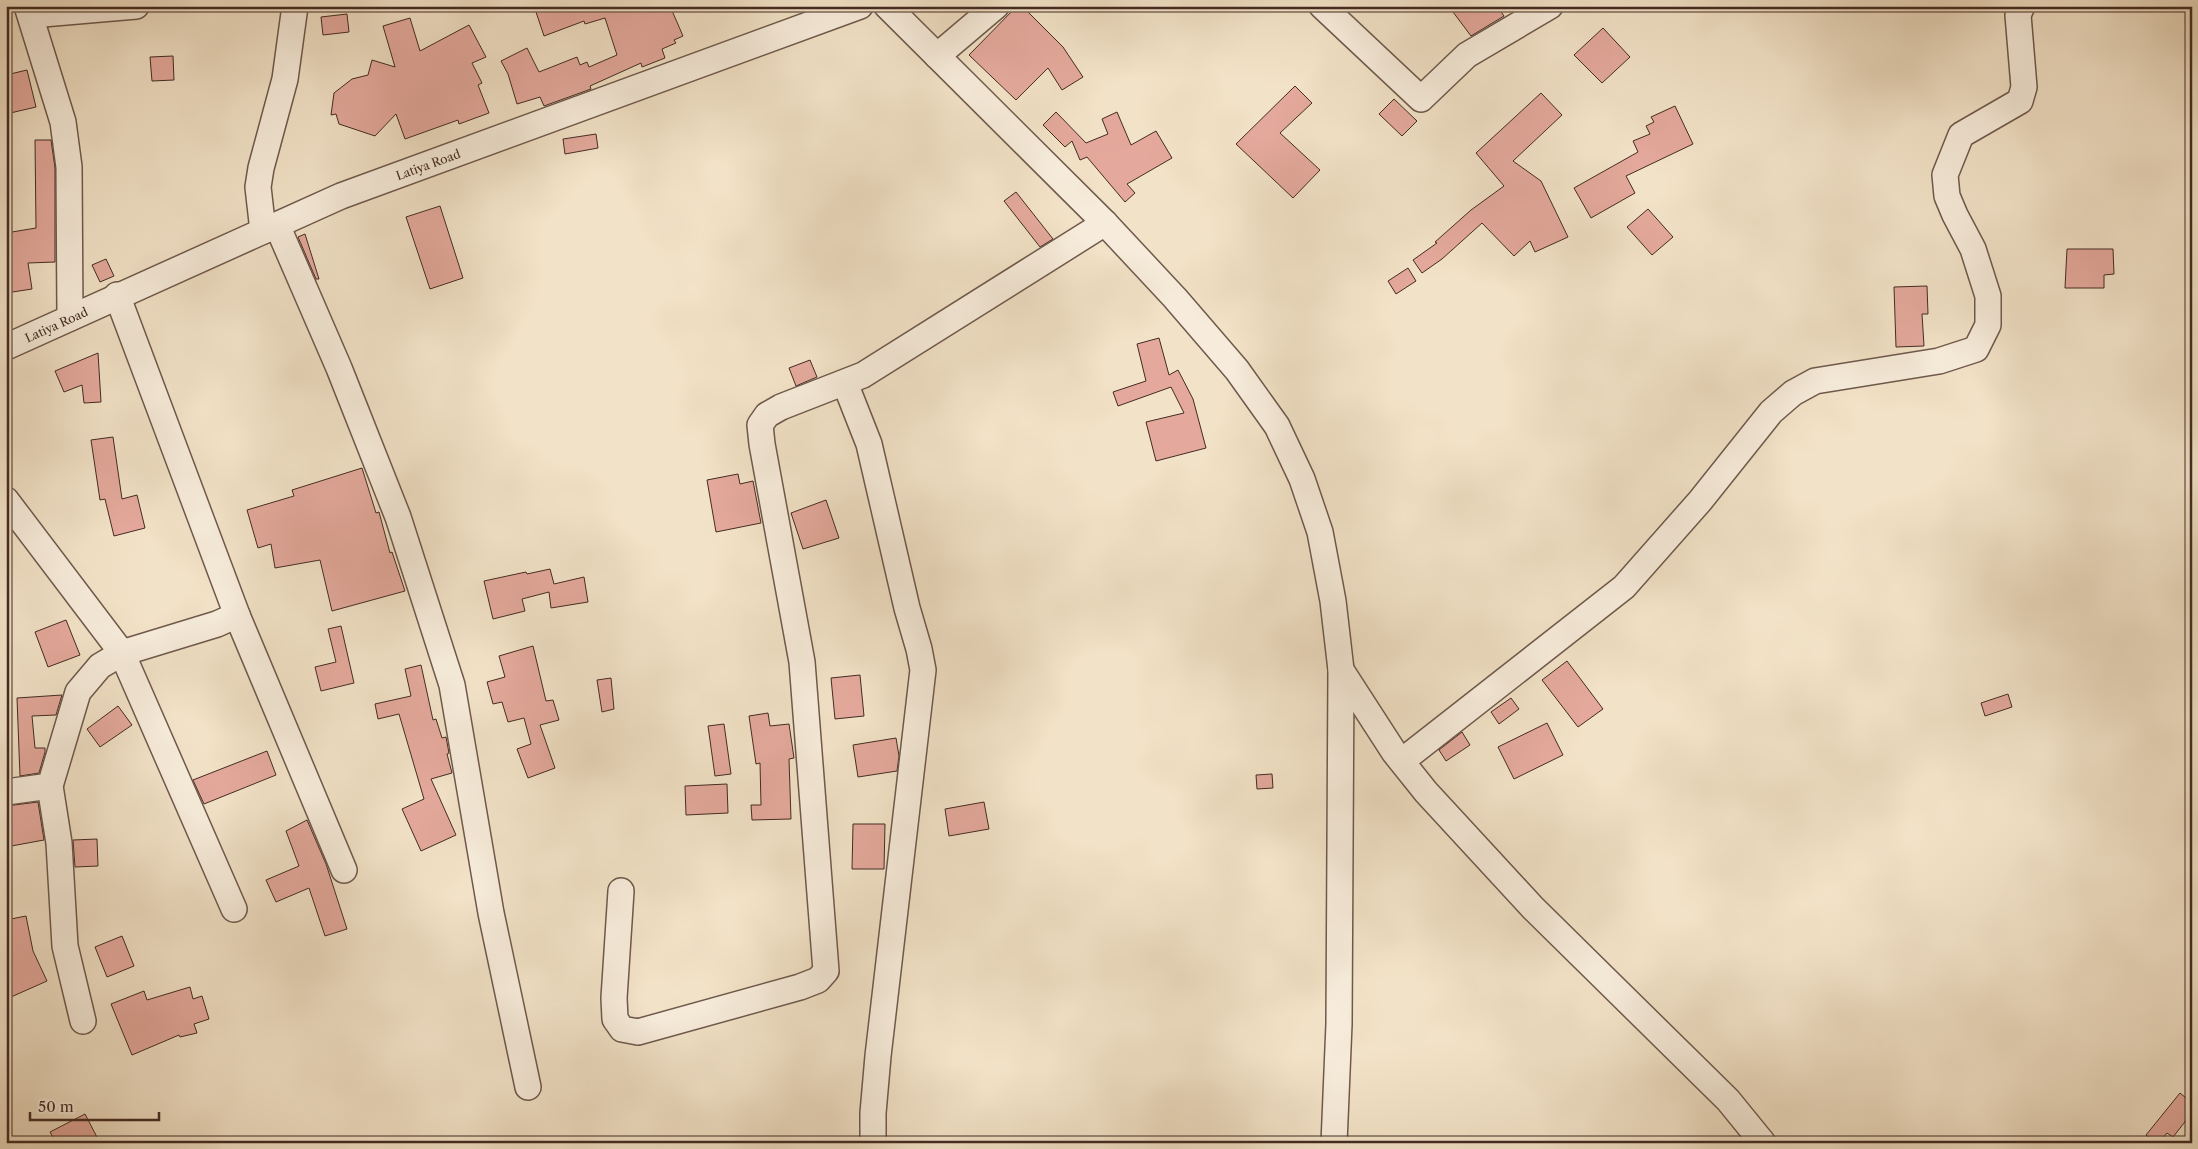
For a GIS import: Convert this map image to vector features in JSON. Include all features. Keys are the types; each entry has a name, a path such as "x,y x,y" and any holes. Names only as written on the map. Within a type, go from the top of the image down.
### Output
{"street":[{"path":"70,318 69,167 67,146 63,122 29,11 136,6"},
{"path":"295,6 285,79 261,168 258,187 270,228 339,368 398,517 452,685 491,914 528,1087"},
{"name":"Latiya Road","path":"6,347 117,295 350,192 860,6"},
{"path":"887,6 1105,223 1175,298 1237,370 1277,426 1302,479 1320,532 1333,601 1341,670 1340,1024 1334,1143"},
{"path":"937,56 996,6"},
{"path":"1322,6 1420,98 1467,55 1550,6"},
{"path":"1407,757 1624,587 1700,501 1772,412 1793,393 1815,381 1940,361 1976,349 1988,325 1988,296 1973,249 1947,196 1945,175 1961,135 2020,101 2024,88 2018,14 2022,6"},
{"path":"621,891 614,998 615,1019 622,1029 638,1032 800,987 818,980 826,970 802,662 760,425 767,415 780,407 845,383 871,370 1105,223"},
{"path":"117,295 237,615 344,870"},
{"path":"845,383 870,444 923,670 873,1113 873,1143"},
{"path":"6,500 122,653 234,909"},
{"path":"83,1021 65,946 59,842 50,786 78,692 100,666 122,653 216,624 237,615"},
{"path":"1341,670 1394,752 1426,792 1533,908 1728,1100 1763,1143"},
{"path":"6,792 50,786"}],"building":[{"path":"534,6 641,6 644,11 652,8 654,12 670,6 683,36 674,40 676,43 662,49 665,58 642,67 641,63 590,86 591,89 544,106 540,97 517,104 508,74 501,61 527,48 539,72 577,57 580,65 587,62 589,67 617,55 605,18 585,24 584,21 544,36"},
{"path":"1017,6 1022,6 1063,47 1083,77 1062,90 1048,68 1016,100 969,55"},
{"path":"1460,6 1497,6 1504,16 1471,36 1453,12"},
{"path":"347,14 349,32 323,35 321,17"},
{"path":"410,18 420,51 469,25 486,57 472,63 482,83 478,85 489,113 459,124 458,120 405,139 396,114 375,136 339,124 336,114 331,115 334,93 352,79 368,75 372,60 395,67 383,26"},
{"path":"1603,28 1630,57 1602,83 1574,55"},
{"path":"173,56 174,80 152,81 150,57"},
{"path":"27,70 36,107 6,114 6,75"},
{"path":"1295,86 1312,103 1280,133 1320,170 1293,198 1236,144"},
{"path":"1541,93 1562,115 1513,161 1541,181 1568,237 1535,252 1530,241 1514,256 1482,223 1442,259 1422,273 1413,260 1437,243 1435,242 1471,210 1504,186 1476,153"},
{"path":"1394,99 1417,121 1402,136 1379,114"},
{"path":"1675,106 1693,144 1626,176 1635,193 1591,218 1574,188 1638,152 1633,141 1650,134 1646,126 1654,122 1651,117"},
{"path":"1056,112 1086,143 1108,134 1102,119 1117,112 1131,145 1156,131 1172,158 1127,184 1135,193 1125,202 1087,157 1080,160 1072,141 1065,147 1043,125"},
{"path":"596,134 598,148 565,154 563,139"},
{"path":"35,140 51,140 55,168 55,262 28,263 32,289 6,293 6,233 36,228"},
{"path":"1016,192 1053,239 1040,247 1004,201"},
{"path":"440,206 463,278 430,289 406,217"},
{"path":"1648,209 1673,237 1652,255 1627,227"},
{"path":"305,234 319,279 316,279 298,237"},
{"path":"2067,249 2113,249 2114,274 2104,275 2104,288 2065,288"},
{"path":"106,259 114,276 100,282 92,265"},
{"path":"1408,268 1416,281 1396,294 1388,281"},
{"path":"1927,286 1928,314 1922,314 1924,346 1896,347 1894,287"},
{"path":"1159,338 1169,375 1178,370 1193,399 1206,448 1156,461 1146,422 1184,413 1171,387 1118,406 1113,392 1146,381 1137,344"},
{"path":"98,353 101,402 84,403 82,385 64,392 55,371"},
{"path":"810,360 817,377 796,386 789,368"},
{"path":"113,437 122,499 137,495 145,528 114,536 105,499 100,500 91,440"},
{"path":"362,468 376,513 379,512 390,553 392,552 405,591 332,611 320,560 275,568 271,544 258,548 247,510 294,496 292,490"},
{"path":"738,474 740,484 753,481 761,523 716,532 707,480"},
{"path":"826,500 839,538 803,549 791,513"},
{"path":"550,569 554,584 584,577 588,602 551,608 549,592 522,599 525,611 493,619 484,581"},
{"path":"66,620 80,655 48,667 35,632"},
{"path":"341,626 354,683 321,691 315,667 336,662 328,629"},
{"path":"533,646 546,701 553,700 559,720 540,725 555,768 528,778 517,749 531,744 524,718 508,722 502,702 493,704 487,682 505,677 499,656"},
{"path":"1567,661 1603,709 1578,727 1542,680"},
{"path":"421,665 433,720 436,719 442,738 446,737 449,753 447,754 452,773 431,779 456,835 421,851 402,809 424,799 399,714 378,719 375,704 411,696 405,669"},
{"path":"860,675 864,716 835,719 831,678"},
{"path":"611,678 614,709 602,712 597,680"},
{"path":"2008,694 2012,707 1985,716 1981,703"},
{"path":"62,695 56,715 32,716 35,748 45,748 45,752 39,773 20,776 17,698"},
{"path":"1511,698 1519,709 1499,724 1491,712"},
{"path":"118,706 132,725 100,747 87,729"},
{"path":"768,713 770,726 789,724 794,758 789,759 791,819 752,820 751,805 761,805 760,763 756,764 749,716"},
{"path":"1547,723 1563,755 1514,779 1498,747"},
{"path":"724,724 731,774 715,776 708,726"},
{"path":"1462,732 1470,745 1446,761 1439,750"},
{"path":"896,738 899,756 897,771 858,777 853,745"},
{"path":"267,751 276,775 204,804 193,780"},
{"path":"1272,774 1273,788 1257,789 1256,775"},
{"path":"727,784 728,813 686,815 685,786"},
{"path":"38,802 44,840 6,847 6,806"},
{"path":"984,802 989,829 949,836 945,809"},
{"path":"307,820 326,864 347,929 325,936 309,888 276,902 266,880 299,866 286,831"},
{"path":"853,824 885,824 884,869 852,869"},
{"path":"97,839 98,866 75,867 73,840"},
{"path":"26,916 33,951 47,981 11,997 6,986 6,920"},
{"path":"122,936 134,966 107,977 95,947"},
{"path":"190,987 193,999 202,996 209,1019 194,1024 197,1033 180,1037 179,1035 132,1055 111,1004 144,991 147,1000"},
{"path":"2180,1093 2192,1103 2192,1113 2173,1137 2167,1133 2159,1143 2156,1143 2146,1135"},
{"path":"85,1114 100,1143 56,1143 50,1132"}]}
